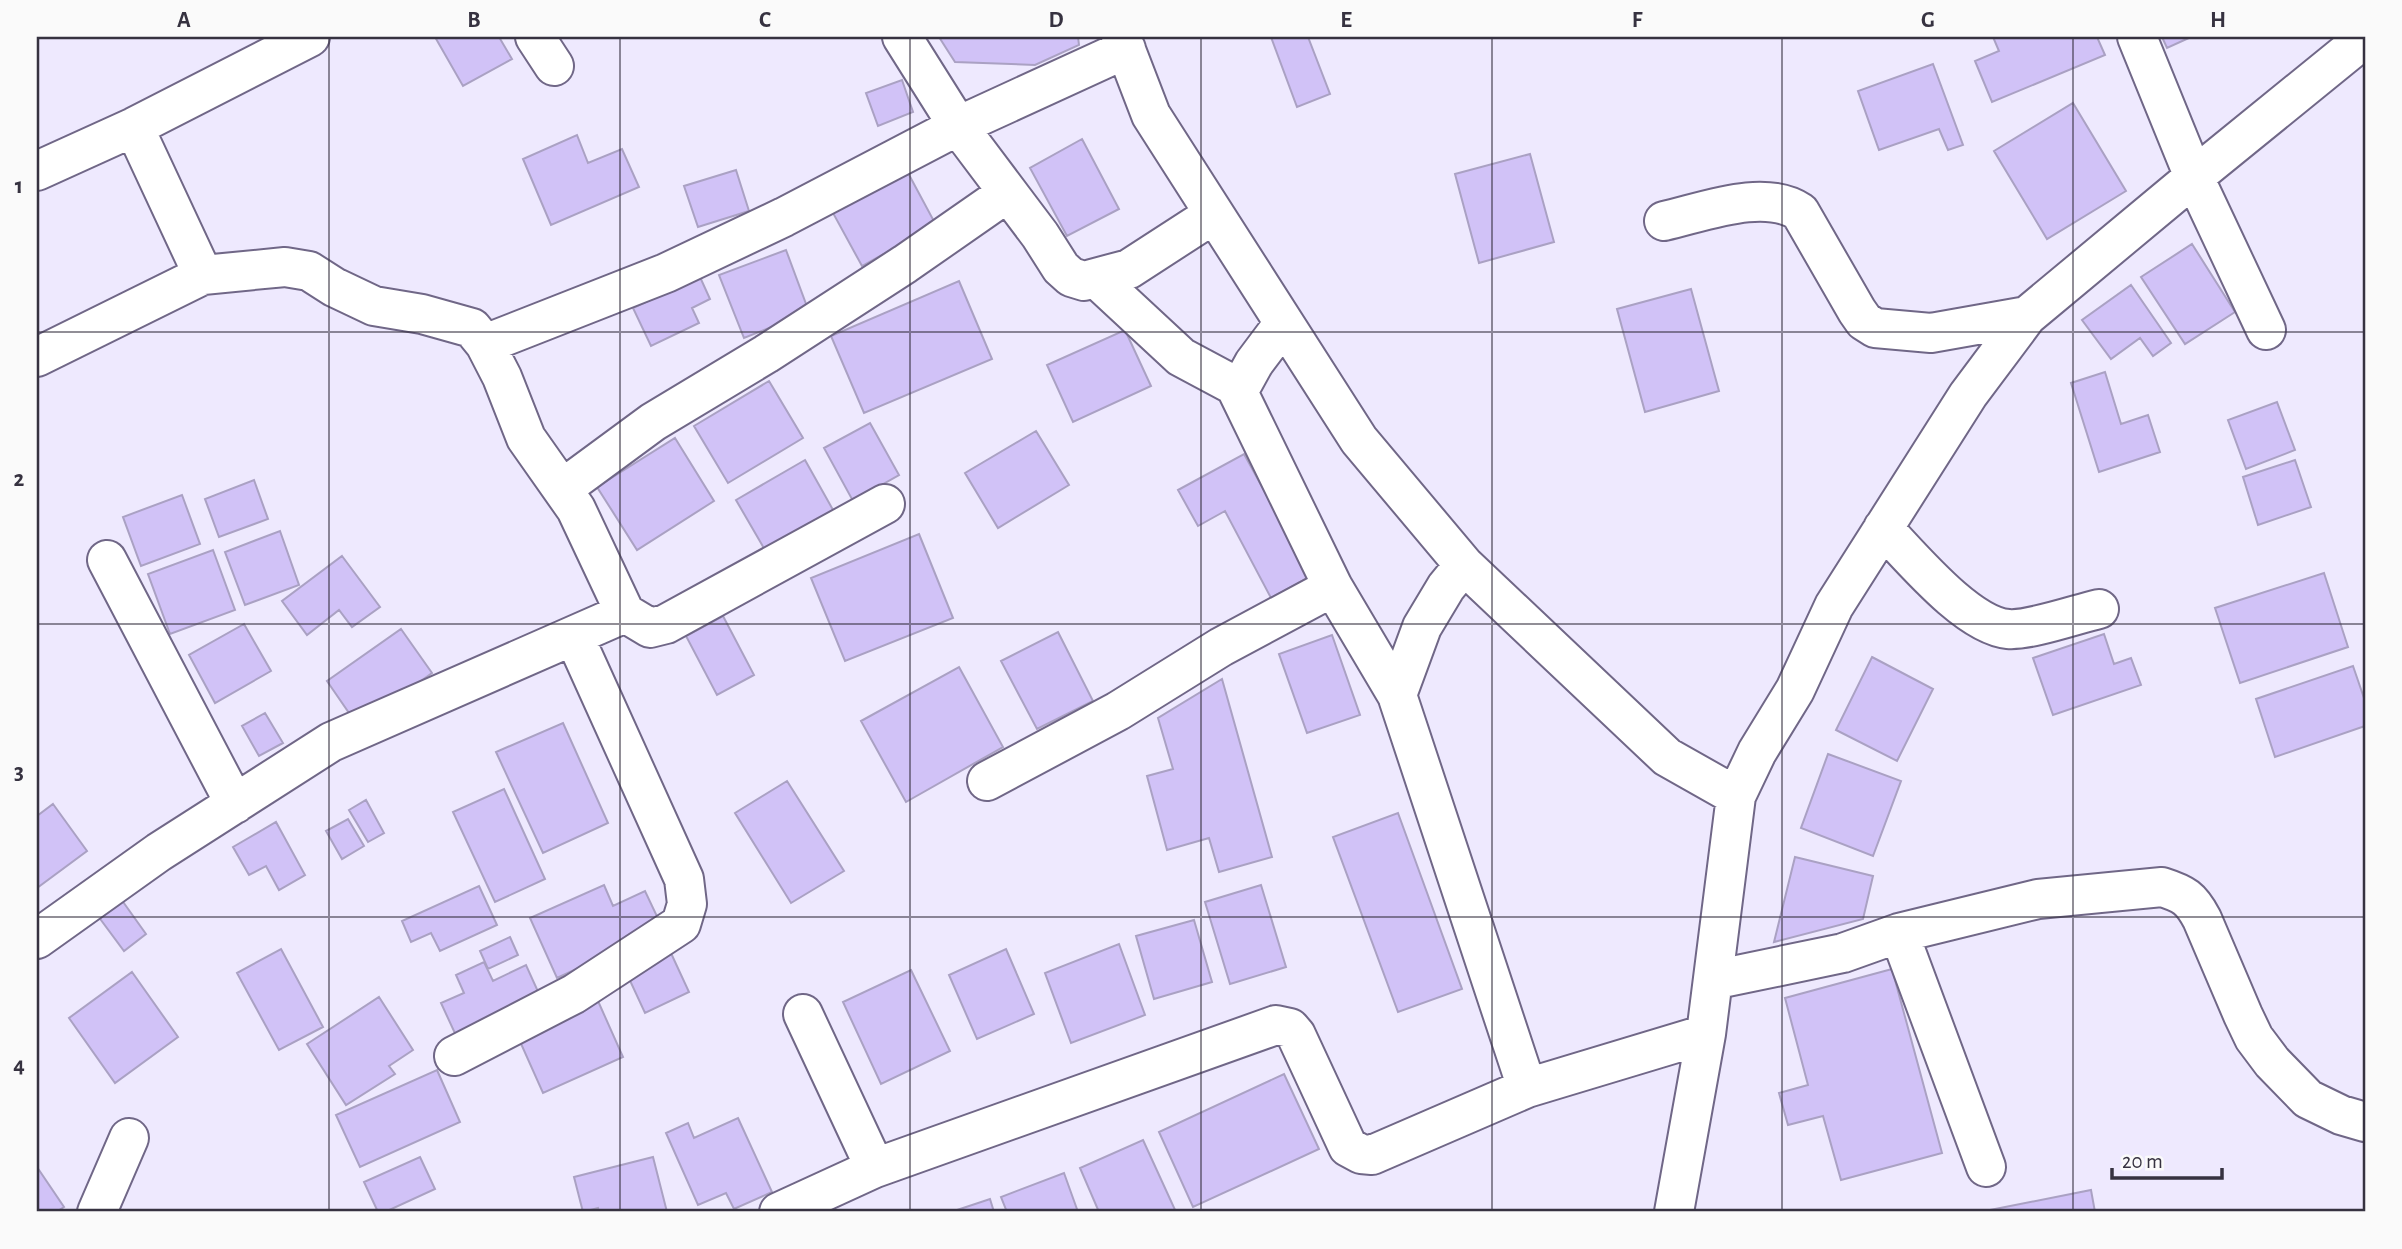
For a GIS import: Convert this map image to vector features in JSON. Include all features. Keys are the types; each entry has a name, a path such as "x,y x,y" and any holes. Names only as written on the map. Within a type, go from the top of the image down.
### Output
{"street":[{"path":"37,171 134,127 310,37"},
{"path":"902,37 958,126 1061,268 1071,277 1084,281 1129,269 1214,214"},
{"path":"2137,37 2194,177 2266,330"},
{"path":"1674,1212 1706,1034 1736,796 1757,752 1795,690 1834,606 1968,395 2027,316 2365,38"},
{"path":"485,344 666,272 784,217 1123,43 1151,115 1359,440 1464,565 1667,757 1736,796"},
{"path":"134,127 203,275"},
{"path":"562,489 653,422 859,294 1007,192"},
{"path":"1664,221 1756,200 1789,204 1800,212 1857,311 1864,321 1875,328 1931,333 2027,316"},
{"path":"37,357 203,275 285,267 309,271 334,287 374,306 472,328 485,344 502,376 526,438 576,509 625,613 650,628 666,624 885,504"},
{"path":"1097,279 1181,357 1239,388"},
{"path":"1284,323 1239,388 1240,397 1333,587 1397,695 1527,1087"},
{"path":"1882,528 1969,613 1990,625 2011,629 2099,609"},
{"path":"107,560 235,804"},
{"path":"1397,695 1422,627 1446,587 1464,565"},
{"path":"987,781 1118,711 1221,647 1333,587"},
{"path":"37,939 159,852 331,742 625,613"},
{"path":"454,1056 574,994 681,924 687,905 684,879 574,636"},
{"path":"1713,980 1843,953 1899,933 2038,899 2162,887 2180,892 2193,902 2254,1038 2272,1062 2308,1099 2341,1115 2365,1122"},
{"path":"1899,933 1986,1167"},
{"path":"803,1014 875,1168"},
{"path":"779,1212 875,1168 1276,1025 1290,1028 1296,1035 1348,1146 1361,1154 1372,1155 1527,1087 1706,1034"},
{"path":"97,1212 129,1138"}],"building":[{"path":"435,37 499,37 512,59 463,86"},
{"path":"939,37 1078,37 1079,45 1035,65 955,62"},
{"path":"1271,37 1308,37 1330,94 1297,107"},
{"path":"1993,37 2097,37 2105,55 1992,102 1975,61 1999,51"},
{"path":"2162,37 2191,37 2167,48"},
{"path":"1933,64 1963,145 1948,150 1939,129 1879,150 1858,91"},
{"path":"902,80 913,112 878,126 866,93"},
{"path":"2073,103 2126,191 2047,239 1994,151"},
{"path":"577,135 588,163 622,149 639,187 551,225 523,159"},
{"path":"1082,139 1119,209 1067,236 1030,168"},
{"path":"1530,154 1554,242 1479,263 1455,174"},
{"path":"736,170 749,211 698,227 684,186"},
{"path":"907,171 936,225 862,266 833,213"},
{"path":"2192,244 2235,312 2185,344 2141,277"},
{"path":"786,250 809,312 744,338 719,275"},
{"path":"700,277 710,299 692,308 699,323 651,346 633,308"},
{"path":"959,281 992,359 864,413 831,336"},
{"path":"2131,285 2171,343 2153,356 2140,338 2111,359 2082,320"},
{"path":"1691,289 1719,391 1645,412 1617,309"},
{"path":"1125,330 1151,386 1073,422 1047,365"},
{"path":"2105,372 2121,424 2148,415 2160,452 2099,472 2071,383"},
{"path":"769,381 803,438 728,483 694,426"},
{"path":"2277,402 2295,450 2246,469 2228,420"},
{"path":"870,423 899,475 853,501 824,448"},
{"path":"1036,431 1069,485 998,528 965,473"},
{"path":"675,438 714,501 637,550 597,487"},
{"path":"1244,454 1311,576 1271,598 1225,511 1198,526 1178,490"},
{"path":"805,460 837,517 769,557 736,500"},
{"path":"2295,460 2311,507 2258,525 2243,477"},
{"path":"254,480 268,519 219,537 205,499"},
{"path":"182,495 200,544 141,566 123,517"},
{"path":"280,531 299,585 245,605 225,552"},
{"path":"919,534 953,618 845,661 811,578"},
{"path":"213,550 235,610 170,634 148,574"},
{"path":"342,556 380,607 352,627 339,610 307,635 282,601"},
{"path":"2324,573 2348,647 2240,683 2215,608"},
{"path":"723,616 754,675 717,695 686,636"},
{"path":"244,624 271,671 215,703 189,655"},
{"path":"401,629 432,673 358,726 327,681"},
{"path":"1058,632 1093,701 1037,729 1001,661"},
{"path":"2104,634 2114,664 2131,658 2141,685 2053,715 2033,658"},
{"path":"1332,635 1360,715 1307,733 1279,654"},
{"path":"1872,657 1933,689 1897,761 1836,730"},
{"path":"2353,666 2365,701 2365,726 2275,757 2256,699"},
{"path":"959,667 1003,747 906,802 861,721"},
{"path":"1222,679 1272,857 1219,872 1209,838 1167,850 1147,776 1173,769 1158,718"},
{"path":"265,713 283,743 259,756 242,726"},
{"path":"563,723 608,823 543,853 496,752"},
{"path":"1828,754 1901,781 1873,856 1801,828"},
{"path":"787,781 844,871 791,903 735,813"},
{"path":"504,789 545,879 495,902 453,812"},
{"path":"366,800 384,833 368,842 349,810"},
{"path":"53,804 87,851 37,888 37,816"},
{"path":"1398,813 1462,989 1398,1012 1333,837"},
{"path":"348,819 364,846 342,859 326,831"},
{"path":"276,822 305,875 279,890 266,866 249,875 233,847"},
{"path":"1795,857 1873,876 1863,919 1774,942"},
{"path":"604,885 613,906 645,891 663,929 557,978 530,918"},
{"path":"1261,885 1286,967 1230,984 1205,902"},
{"path":"479,886 497,925 440,951 431,933 411,942 402,921"},
{"path":"121,899 146,934 124,951 98,916"},
{"path":"1194,920 1212,982 1154,999 1136,936"},
{"path":"510,937 518,955 488,969 480,951"},
{"path":"1119,944 1145,1015 1071,1043 1045,973"},
{"path":"281,949 323,1027 279,1050 237,973"},
{"path":"1006,949 1034,1014 977,1039 949,975"},
{"path":"670,951 689,992 645,1013 626,972"},
{"path":"484,962 493,981 526,965 545,1007 459,1042 441,1003 464,993 456,975"},
{"path":"1892,969 1942,1153 1841,1180 1823,1116 1788,1125 1779,1093 1808,1085 1785,998"},
{"path":"911,970 950,1051 881,1084 843,1002"},
{"path":"132,972 178,1037 115,1083 69,1018"},
{"path":"379,997 413,1050 389,1066 395,1074 346,1105 307,1044"},
{"path":"598,1001 623,1057 543,1093 518,1037"},
{"path":"437,1070 460,1122 360,1167 336,1115"},
{"path":"1284,1074 1319,1149 1193,1207 1159,1132"},
{"path":"738,1118 772,1192 734,1209 726,1193 698,1205 666,1133 688,1123 694,1138"},
{"path":"1143,1140 1176,1212 1099,1212 1080,1168"},
{"path":"420,1157 435,1189 385,1212 378,1212 364,1182"},
{"path":"653,1157 667,1212 599,1212 598,1208 583,1212 574,1177"},
{"path":"37,1167 64,1207 56,1212 37,1212"},
{"path":"1064,1173 1078,1212 1007,1212 1001,1197"},
{"path":"2091,1190 2095,1212 1990,1210"},
{"path":"990,1199 994,1212 951,1212"}]}
